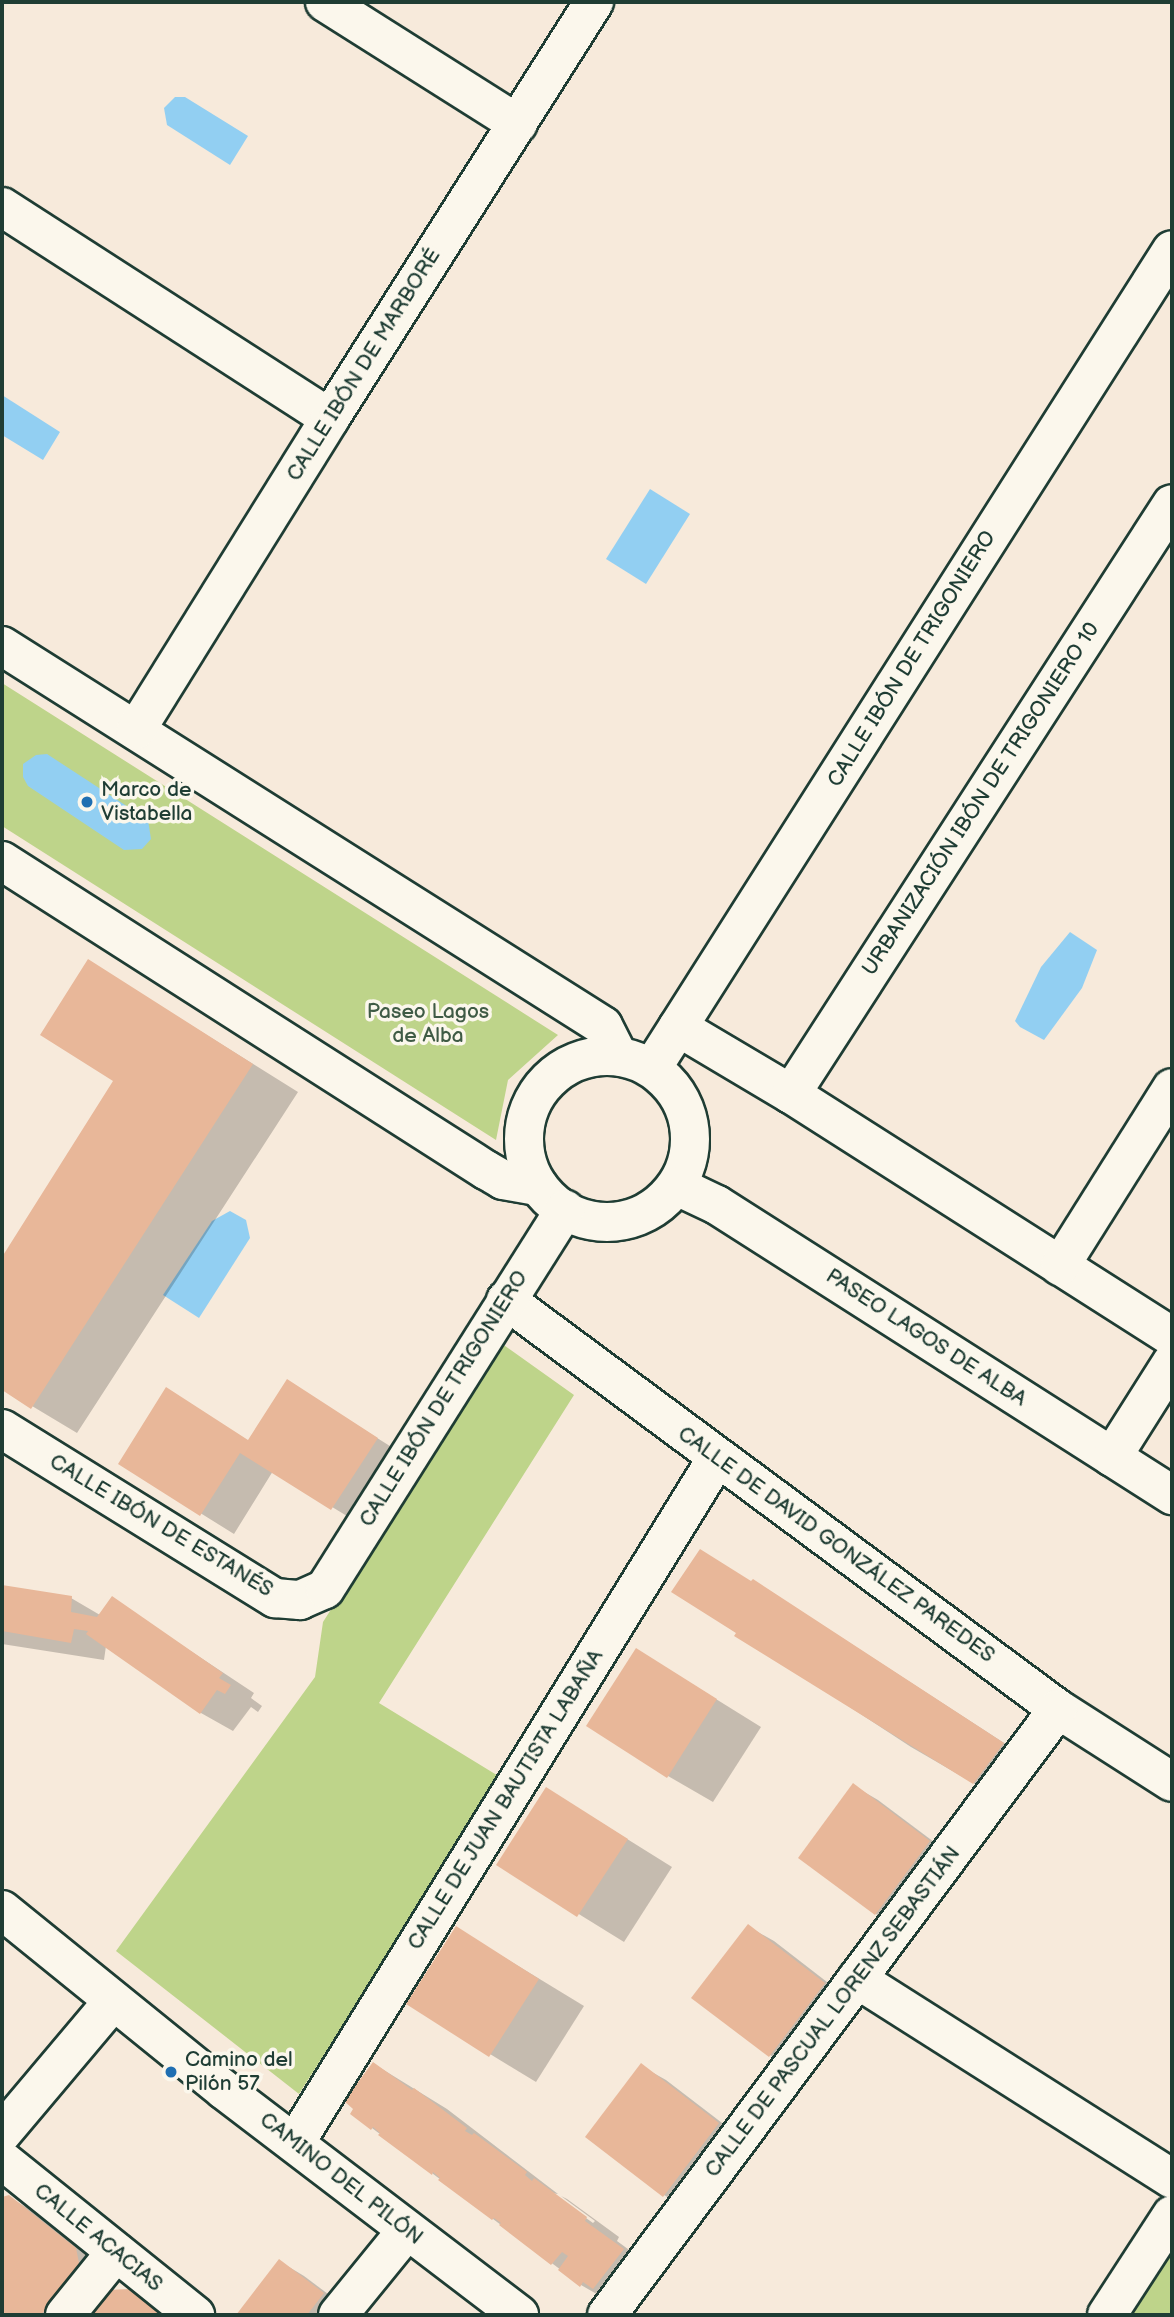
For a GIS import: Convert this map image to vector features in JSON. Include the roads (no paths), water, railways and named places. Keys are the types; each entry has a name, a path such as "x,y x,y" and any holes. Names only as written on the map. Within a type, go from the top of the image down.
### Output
{"street":[{"path":"325,2 518,124"},
{"name":"CALLE IBÓN DE MARBORÉ","path":"136,730 594,2"},
{"path":"2,207 330,418"},
{"name":"CALLE IBÓN DE TRIGONIERO","path":"635,1062 678,1027 1172,250"},
{"name":"URBANIZACIÓN IBÓN DE TRIGONIERO 10","path":"791,1094 1172,504"},
{"path":"2,646 603,1026 635,1062 669,1082 682,1100 689,1121 689,1155 677,1186 660,1204 638,1217 613,1222 588,1220 551,1198 503,1180 2,861"},
{"path":"678,1027 791,1094 1172,1337"},
{"path":"551,1198 527,1161 524,1134 530,1107 544,1084 565,1067 590,1057 635,1062"},
{"path":"1059,1266 1172,1088"},
{"name":"PASEO LAGOS DE ALBA","path":"677,1186 717,1205 1172,1496"},
{"name":"CALLE IBÓN DE TRIGONIERO","path":"325,1589 506,1300 551,1198"},
{"name":"CALLE DE DAVID GONZÁLEZ PAREDES","path":"506,1300 1058,1709 1172,1782"},
{"path":"1112,1457 1172,1362"},
{"name":"CALLE IBÓN DE ESTANÉS","path":"2,1429 275,1598 300,1600 325,1589"},
{"name":"CALLE DE JUAN BAUTISTA LABAÑA","path":"295,2143 717,1458"},
{"name":"CALLE DE PASCUAL LORENZ SEBASTIÁN","path":"607,2315 1058,1709"},
{"name":"CAMINO DEL PILÓN","path":"2,1910 113,2001 519,2315"},
{"path":"857,1979 1172,2179"},
{"path":"2,2133 113,2001"},
{"name":"CALLE ACACIAS","path":"2,2160 195,2315"},
{"path":"1107,2315 1172,2215"},
{"path":"338,2315 407,2230"},
{"path":"65,2315 116,2252"}],"water":[{"path":"175,97 185,97 248,136 230,165 167,125 164,108"},
{"path":"2,395 60,432 43,460 2,435"},
{"path":"650,489 690,514 646,584 606,559"},
{"path":"47,754 148,820 151,839 142,849 124,850 28,786 23,777 23,764 36,755"},
{"path":"1070,932 1097,950 1082,988 1044,1040 1020,1027 1015,1021 1041,967"},
{"path":"230,1211 246,1220 250,1238 199,1318 163,1295 212,1221"}],"place":[{"name":"Marco de Vistabella","path":"87,802"},
{"name":"Camino del Pilón 57","path":"171,2072"}],"park label":[{"name":"Paseo Lagos de Alba","path":"428,1024"}]}
